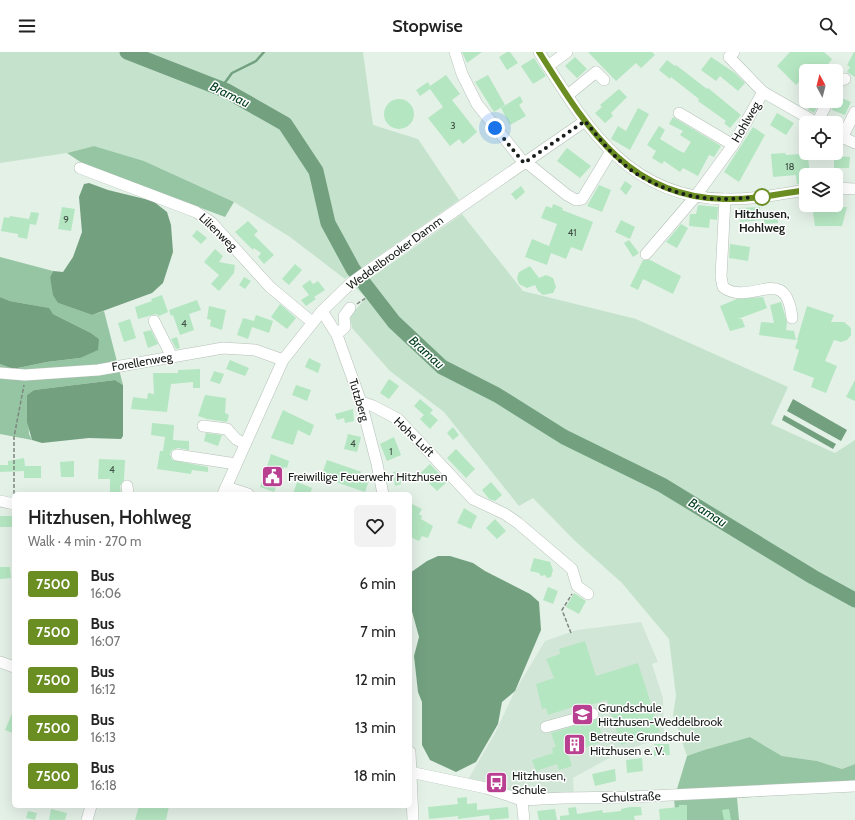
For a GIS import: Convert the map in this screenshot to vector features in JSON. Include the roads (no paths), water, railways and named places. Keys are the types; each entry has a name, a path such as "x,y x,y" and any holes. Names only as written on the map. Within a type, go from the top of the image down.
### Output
{"street":[{"path":"455,52 462,74 477,104 525,163 567,195 576,200 582,199 611,151"},
{"path":"539,52 585,121 611,151 631,169 650,180 682,194 725,200 762,197 799,191"},
{"path":"548,66 567,52"},
{"name":"Hohlweg","path":"646,254 695,197 733,145 763,92 729,54"},
{"path":"568,95 596,72 604,80"},
{"path":"763,92 805,116"},
{"path":"843,130 855,112"},
{"path":"679,113 733,145"},
{"name":"Weddelbrooker Damm","path":"224,491 283,360 322,311 351,283 585,121"},
{"path":"843,138 855,143"},
{"name":"Lilienweg","path":"80,168 196,212 211,222 270,287 312,322"},
{"path":"843,188 855,189"},
{"path":"725,200 721,277 723,287 727,290 743,293 767,289 780,290 786,293 792,318"},
{"path":"337,334 345,327 344,316 350,308"},
{"name":"Tutzberg","path":"322,311 337,334 361,402 378,464 383,492"},
{"path":"154,321 172,357"},
{"name":"Forellenweg","path":"0,373 25,375 98,370 223,348 255,350 283,360"},
{"name":"Hohe Luft","path":"361,402 373,406 398,419 473,499 505,514 518,523 572,569 577,586 588,594"},
{"path":"203,426 227,429 236,439 245,444"},
{"path":"177,455 236,464"},
{"path":"0,501 12,504"},
{"path":"0,662 12,666"},
{"path":"546,727 592,714"},
{"name":"Schulstraße","path":"412,772 490,789 522,800 630,797 855,786"},
{"path":"412,796 413,820"},
{"path":"522,800 524,820"},
{"path":"87,820 90,808"}],"waterway":[{"name":"Bramau","path":"127,52 227,91 285,124 316,171 328,223 353,269 394,322 442,367 497,395 564,437 662,485 813,577 855,600"},
{"path":"221,88 232,73 256,61 264,52"}],"place":[{"name":"Hitzhusen, Hohlweg","path":"762,197"},
{"name":"Freiwillige Feuerwehr Hitzhusen","path":"272,477"},
{"name":"Grundschule Hitzhusen-Weddelbrook","path":"583,715"},
{"name":"Betreute Grundschule Hitzhusen e. V.","path":"575,744"},
{"name":"Hitzhusen, Schule","path":"497,783"}]}
